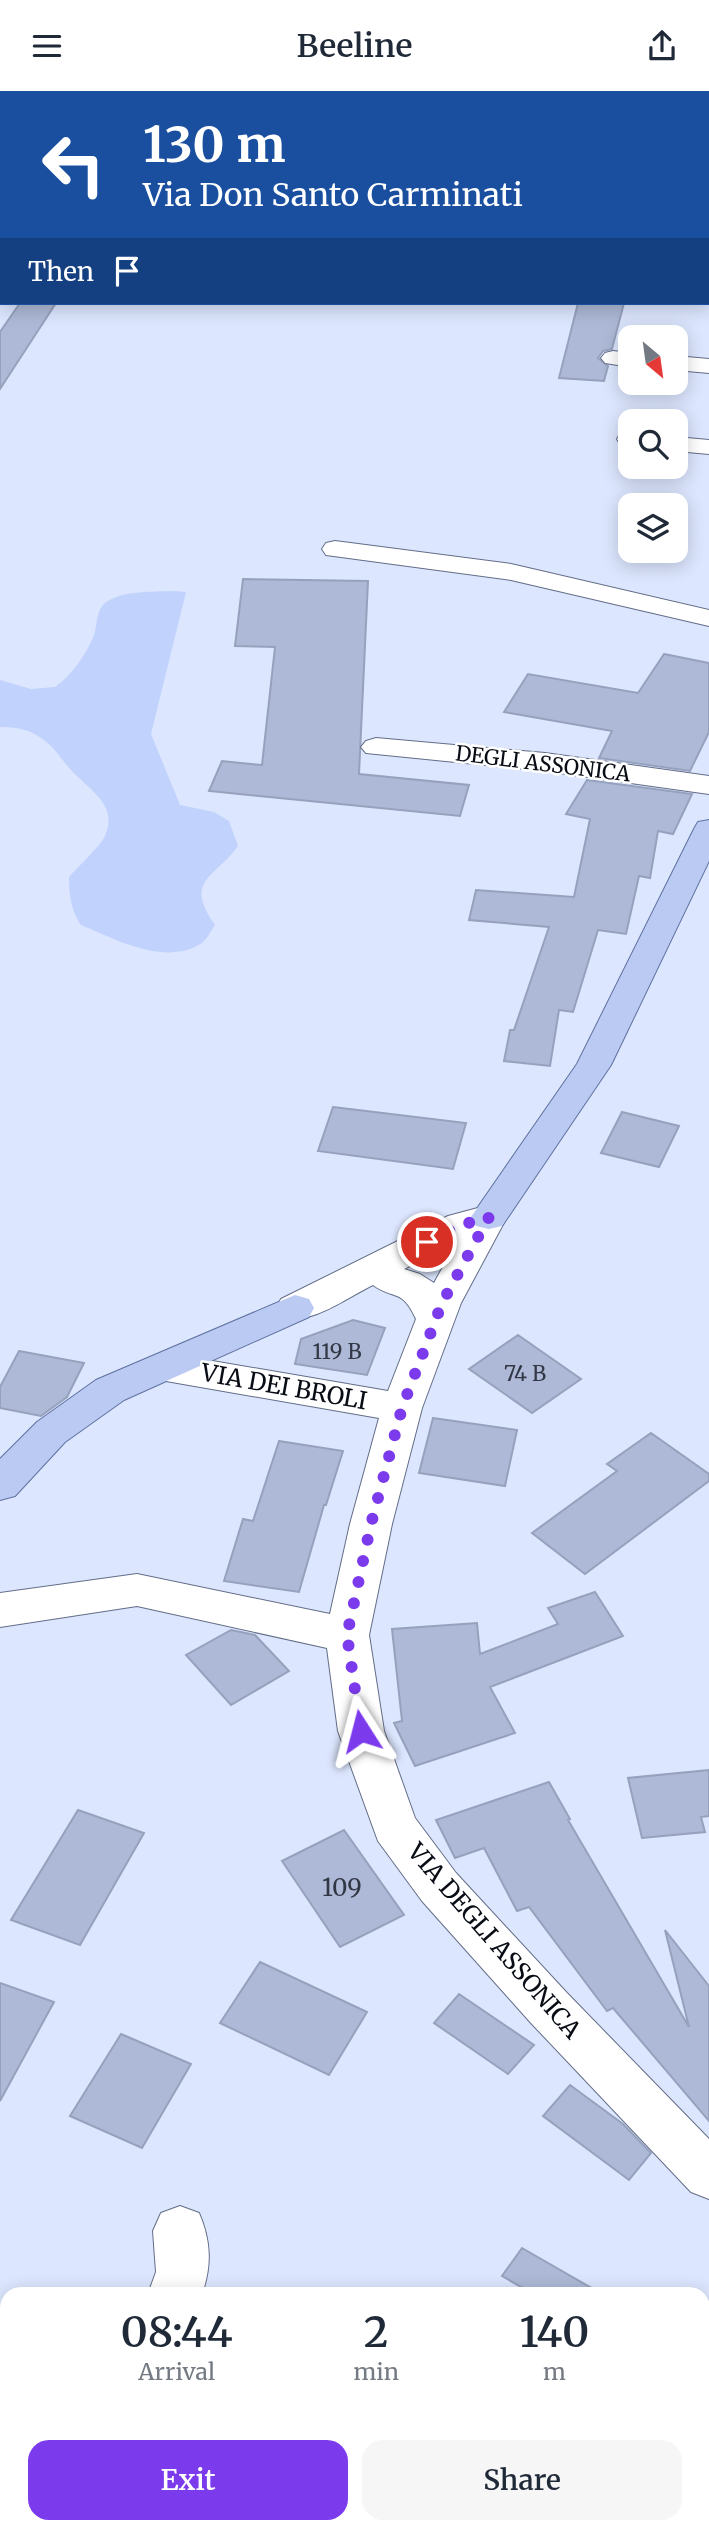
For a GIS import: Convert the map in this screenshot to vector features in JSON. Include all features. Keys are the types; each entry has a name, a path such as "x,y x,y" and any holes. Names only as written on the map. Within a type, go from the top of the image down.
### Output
{"main road":[{"name":"VIA DEGLI ASSONICA","path":"480,1231 594,1065 707,837"},
{"path":"0,1485 51,1432 110,1390 295,1308"}],"street":[{"path":"688,364 709,366"},
{"path":"688,445 709,447"},
{"path":"335,549 511,572 709,618"},
{"name":"DEGLI ASSONICA","path":"376,747 545,762 709,785"},
{"path":"295,1308 461,1225 480,1231"},
{"path":"295,1308 388,1277 444,1253 480,1231"},
{"name":"VIA DEGLI ASSONICA","path":"480,1231 436,1320 402,1408 371,1524 347,1635 361,1731 395,1827 449,1897 549,2008 709,2175"},
{"path":"388,1277 409,1282 421,1290 436,1320"},
{"name":"VIA DEI BROLI","path":"166,1367 402,1408"},
{"path":"0,1610 137,1590 347,1635"},
{"path":"178,2287 183,2272 180,2231"}],"shaded area":[{"path":"186,592 151,734 180,805 214,812 229,821 238,846 212,873 202,889 206,910 215,925 207,937 202,943 188,950 156,952 124,943 81,925 71,902 69,877 103,840 108,815 100,798 45,741 27,731 0,727 0,680 31,689 55,687 73,671 87,650 94,635 99,611 104,604 128,594"}],"building":[{"path":"19,305 55,305 0,389 0,332"},
{"path":"577,305 623,305 612,349 603,351 598,358 608,366 604,381 559,378"},
{"path":"243,579 368,581 359,774 469,785 460,816 209,791 222,761 262,765 275,647 235,646"},
{"path":"664,654 709,663 709,732 690,771 599,758 612,731 504,712 528,674 638,693"},
{"path":"587,780 692,794 673,834 658,831 650,878 639,876 626,934 598,930 573,1012 559,1010 550,1066 504,1061 510,1030 514,1030 549,927 469,920 476,890 574,897 590,819 566,814"},
{"path":"333,1107 466,1123 453,1169 318,1151"},
{"path":"622,1112 679,1126 659,1167 601,1153"},
{"path":"353,1320 385,1328 367,1375 295,1364 301,1339"},
{"path":"518,1335 581,1379 532,1413 469,1369"},
{"path":"19,1351 84,1363 67,1397 41,1416 0,1408 0,1387"},
{"path":"433,1418 517,1430 505,1486 419,1473"},
{"path":"651,1433 709,1474 709,1481 585,1574 532,1533 617,1471 607,1464"},
{"path":"279,1441 343,1451 299,1592 224,1581 243,1519 253,1521"},
{"path":"595,1592 623,1636 490,1687 515,1733 415,1766 394,1723 402,1721 392,1629 477,1623 480,1654 558,1624 548,1608"},
{"path":"231,1630 255,1635 289,1671 231,1705 186,1655"},
{"path":"709,1770 709,1816 701,1817 705,1832 642,1838 628,1778"},
{"path":"549,1782 570,1819 568,1820 689,2027 665,1930 709,1986 709,2121 613,2008 607,2011 529,1907 517,1911 484,1848 455,1858 436,1820"},
{"path":"78,1810 144,1833 80,1945 11,1920"},
{"path":"344,1830 404,1915 340,1947 282,1861"},
{"path":"260,1962 367,2012 329,2075 220,2023"},
{"path":"0,1983 54,2002 0,2101"},
{"path":"459,1994 534,2045 508,2074 434,2023"},
{"path":"121,2034 191,2064 142,2148 70,2116"},
{"path":"570,2085 623,2124 651,2153 629,2180 543,2116"},
{"path":"522,2248 590,2287 521,2287 502,2276"}],"route":[{"path":"361,1731 347,1635 371,1524 402,1408 442,1303 489,1217 461,1225 427,1242"}]}
